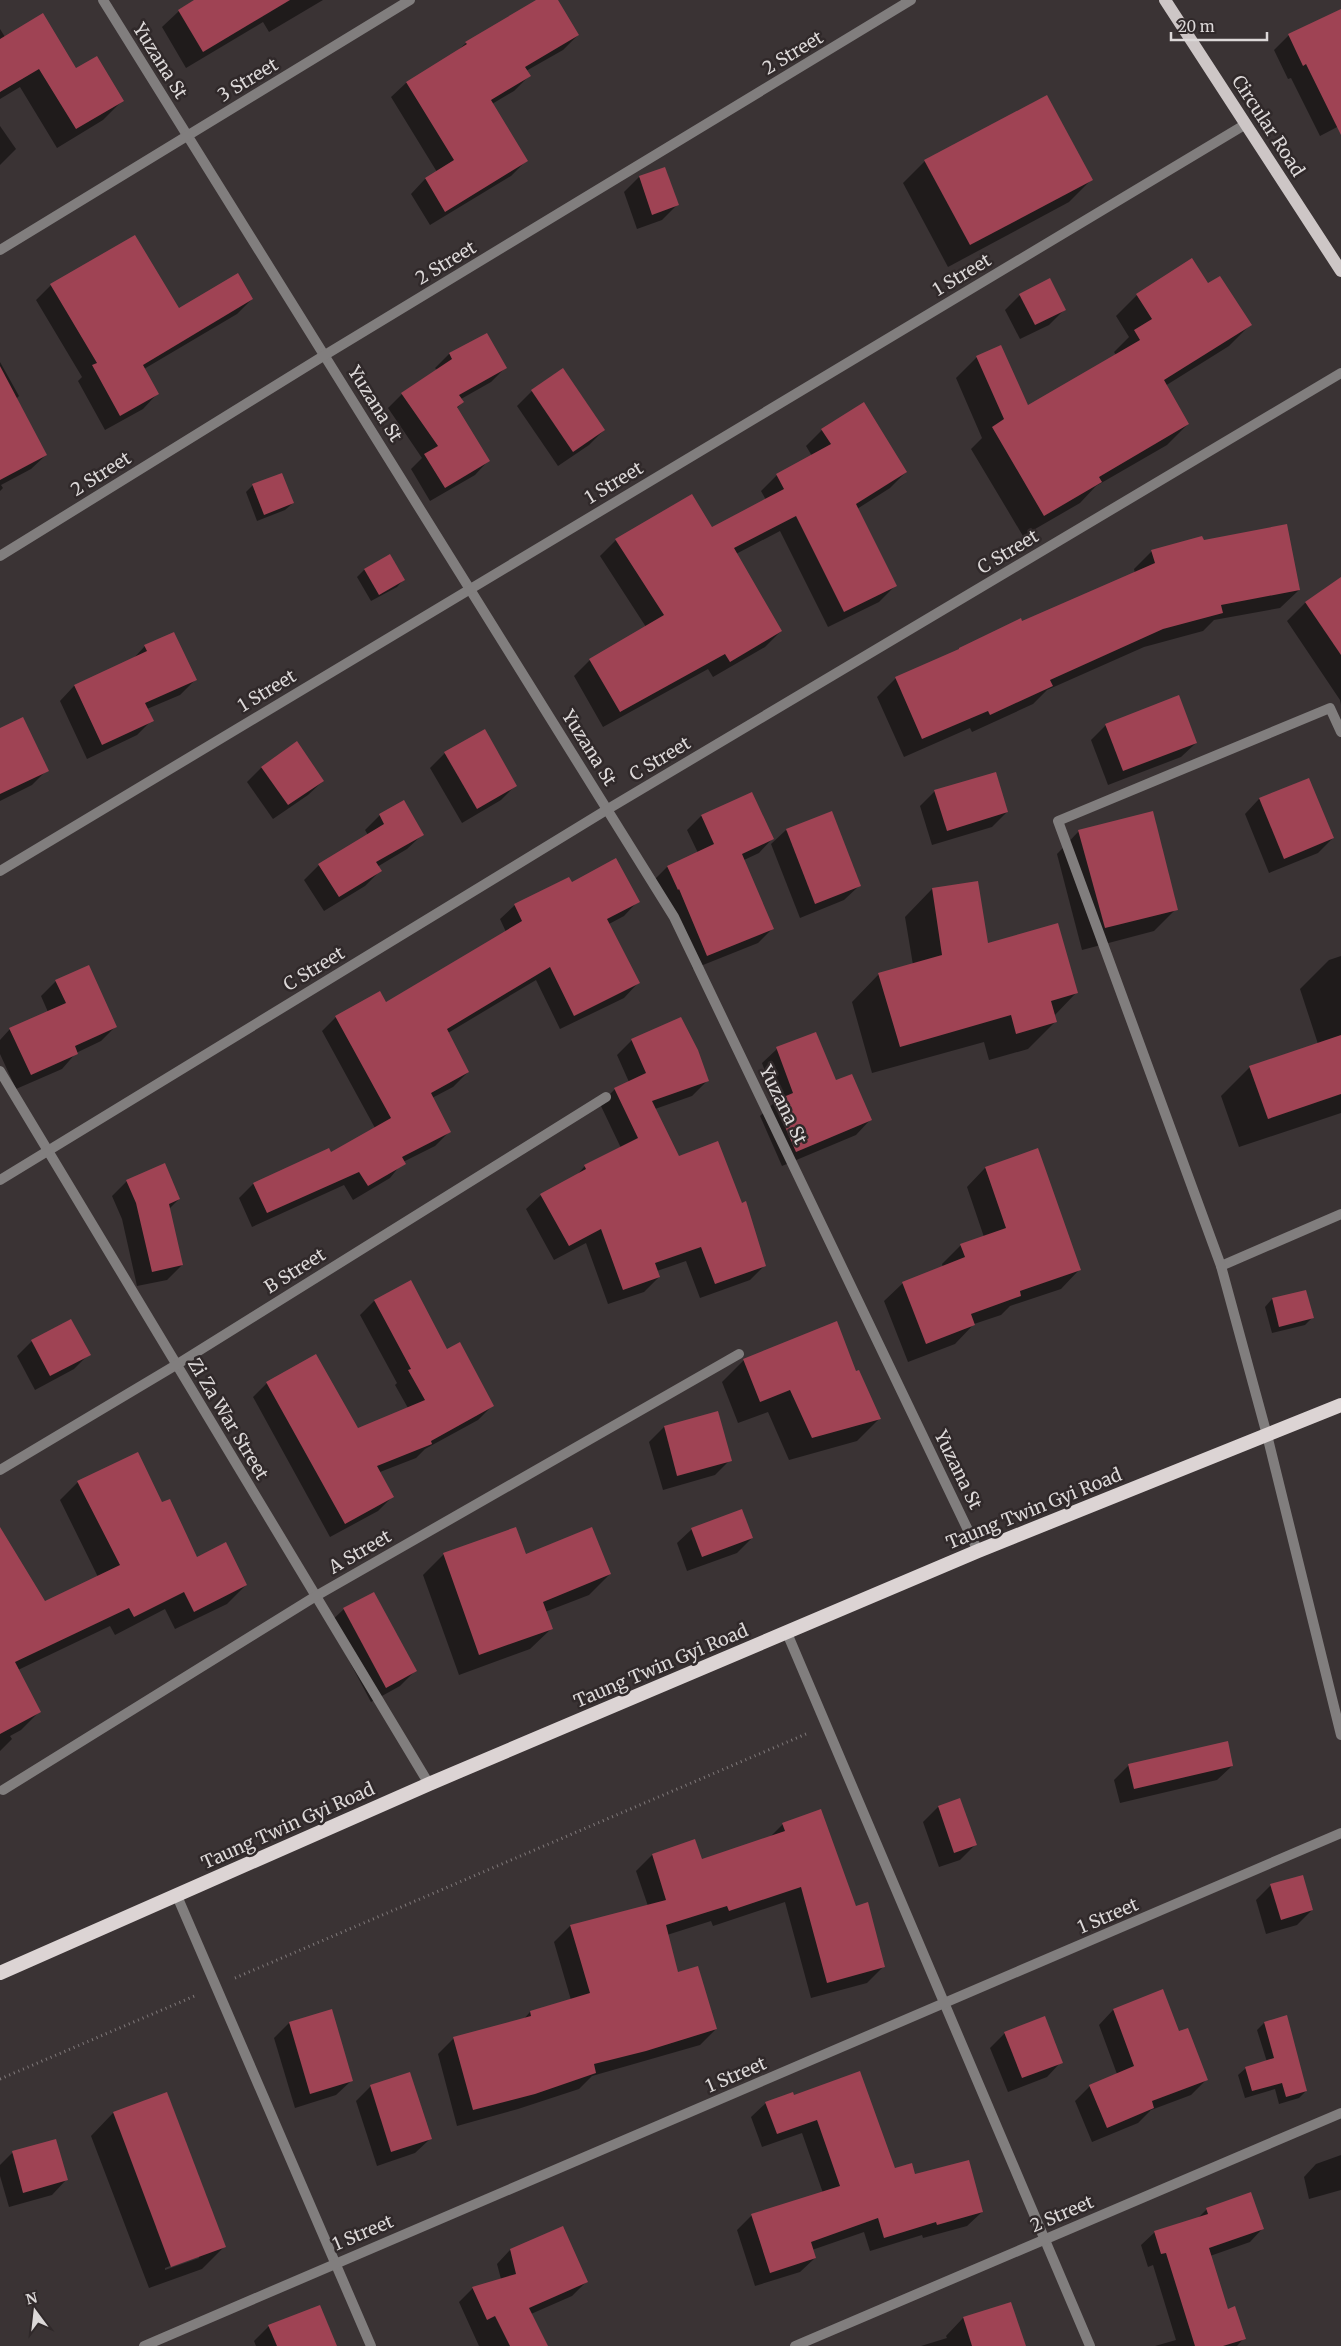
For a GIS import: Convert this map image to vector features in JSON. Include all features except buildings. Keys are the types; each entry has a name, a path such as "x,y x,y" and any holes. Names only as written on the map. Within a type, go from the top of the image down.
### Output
{"highway":[{"name":"Taung Twin Gyi Road","path":"0,1973 429,1784 978,1551 1341,1405"}],"main road":[{"name":"Circular Road","path":"1165,0 1341,271"}],"street":[{"name":"Yuzana St","path":"103,0 674,916 978,1551"},
{"name":"3 Street","path":"0,250 410,0"},
{"name":"2 Street","path":"0,556 325,355 911,0"},
{"name":"1 Street","path":"0,871 1246,124"},
{"name":"C Street","path":"0,1180 608,809 1341,373"},
{"path":"1341,732 1330,708 1058,821 1221,1266 1267,1435 1341,1735"},
{"name":"Zi Za War Street","path":"0,1071 429,1784"},
{"name":"B Street","path":"0,1470 176,1364 606,1097"},
{"path":"1221,1266 1341,1214"},
{"name":"A Street","path":"3,1790 316,1596 739,1354"},
{"path":"786,1633 1090,2346"},
{"name":"1 Street","path":"144,2346 1341,1834"},
{"path":"177,1896 371,2346"},
{"name":"2 Street","path":"795,2346 1341,2113"}],"path":[{"path":"0,2080 826,1726"}]}
